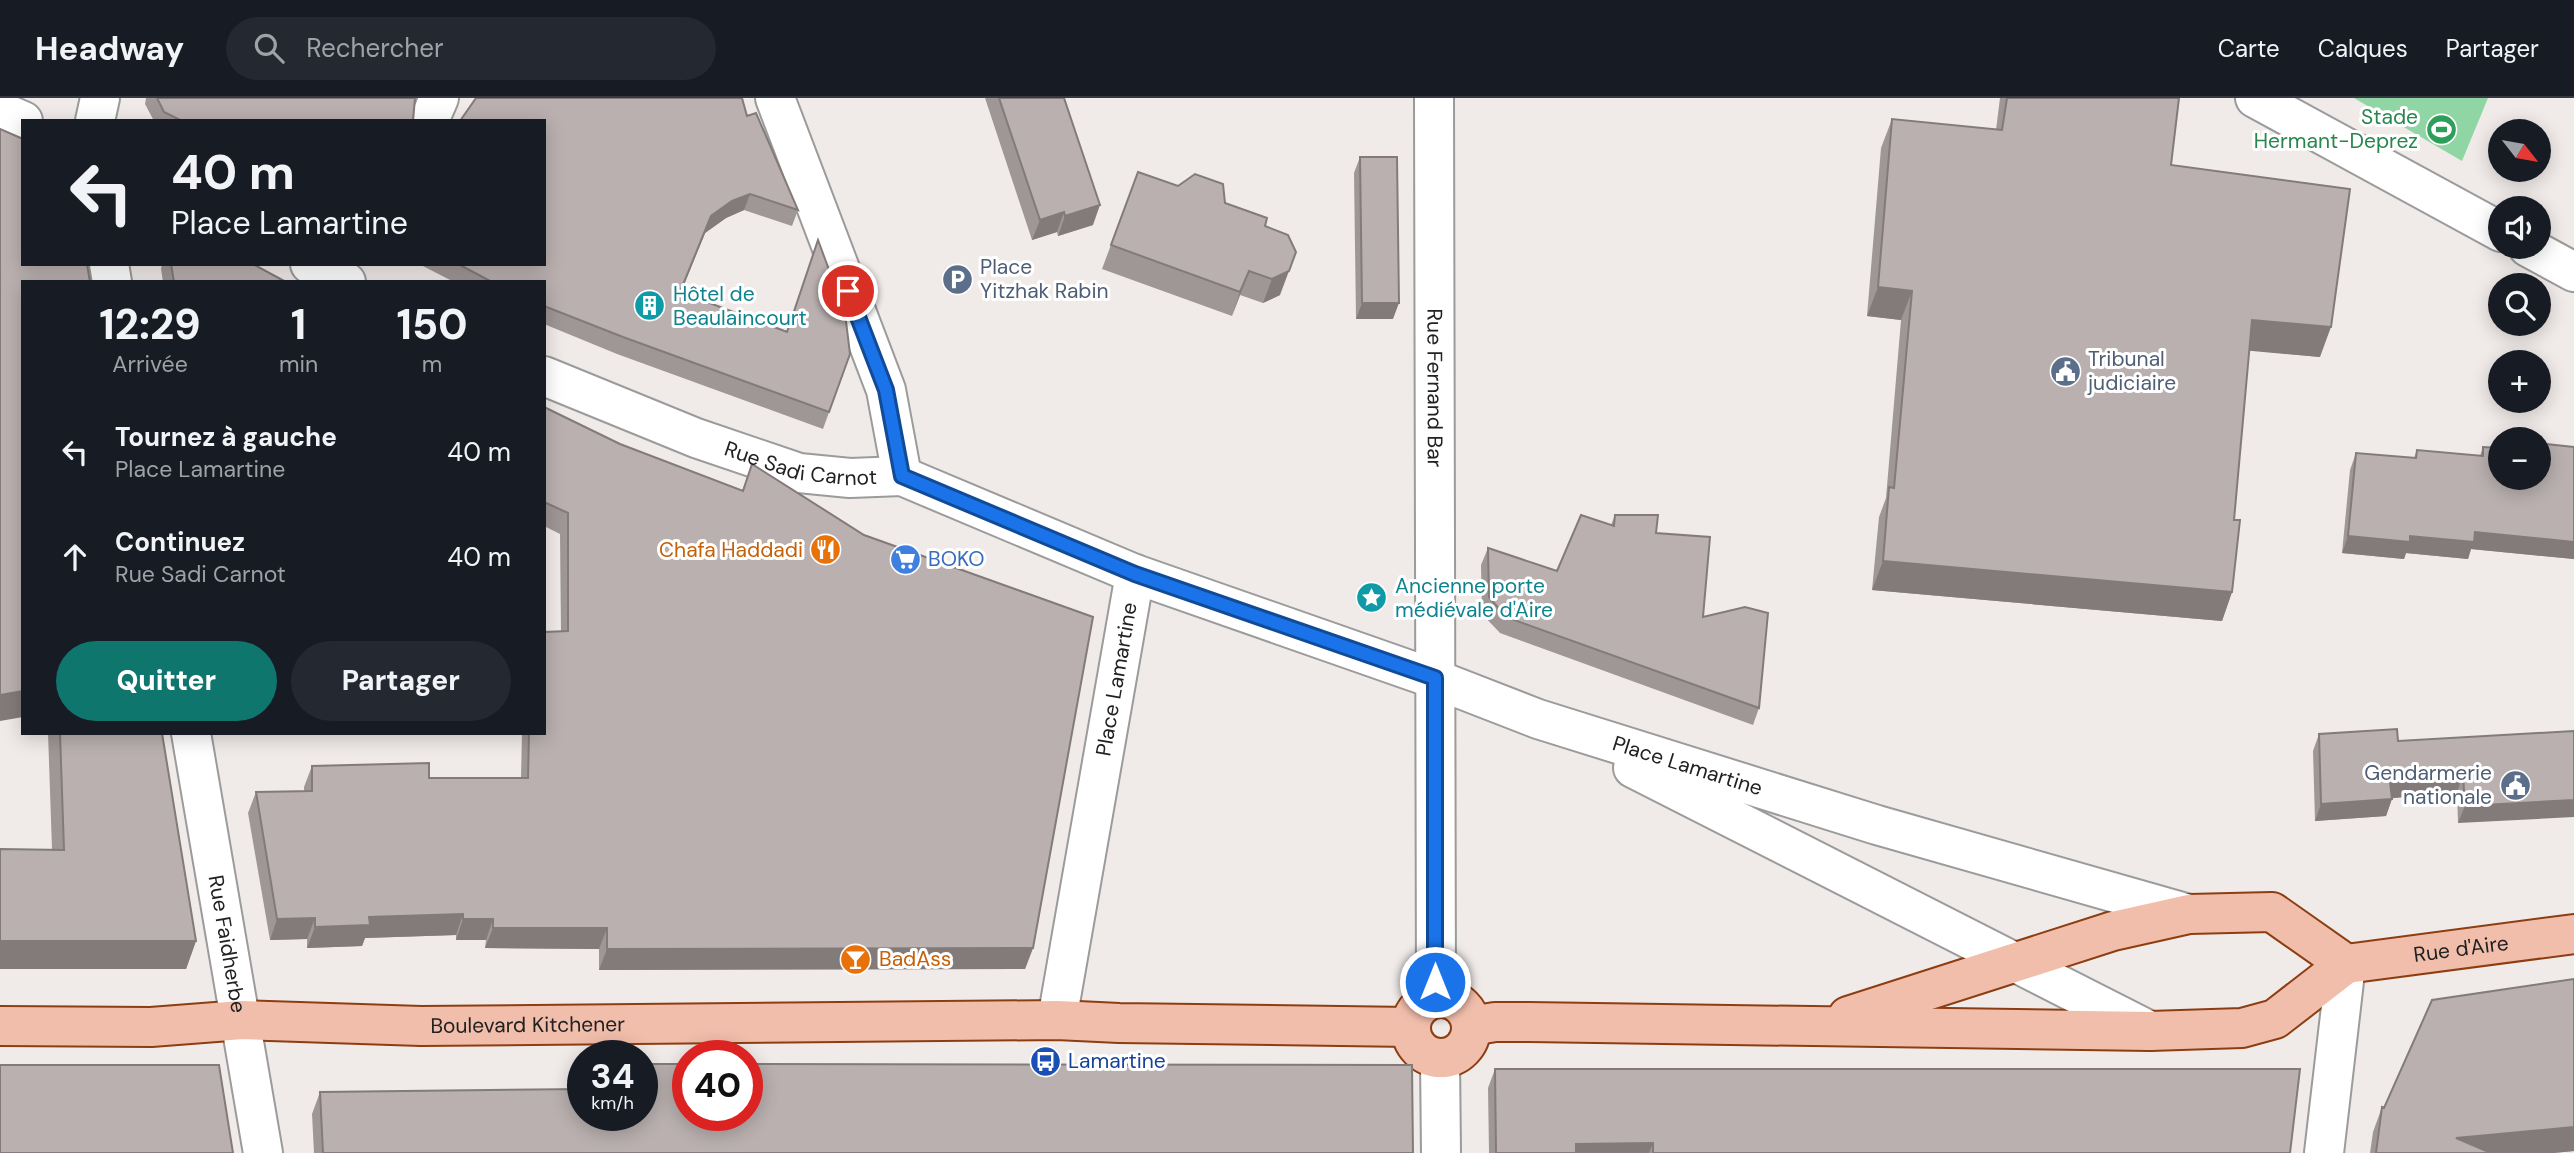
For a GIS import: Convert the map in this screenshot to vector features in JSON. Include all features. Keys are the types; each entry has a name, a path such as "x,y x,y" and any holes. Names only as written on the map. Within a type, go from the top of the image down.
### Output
{"main road":[{"name":"Place Lamartine","path":"1471,1026 1518,1022 2150,1031 2242,1028 2274,1019 2346,964 2272,912 2189,914 2113,931 1820,1025"},
{"name":"Rue d'Aire","path":"2346,964 2574,934"},
{"path":"1436,998 1446,998 1464,1008 1471,1026 1471,1036 1466,1045 1450,1057 1440,1059 1422,1052 1411,1037 1416,1011 1421,1005 1436,998"},
{"name":"Boulevard Kitchener","path":"0,1026 151,1027 242,1020 421,1026 1057,1020"},
{"path":"1057,1020 1411,1027"}],"street":[{"path":"95,119 100,98"},
{"path":"430,119 439,98"},
{"path":"775,98 886,390 902,476"},
{"name":"Rue Fernand Bar","path":"1434,98 1437,467 1435,678"},
{"path":"2255,98 2488,225"},
{"path":"0,111 21,120"},
{"path":"2550,259 2574,272"},
{"path":"314,266 342,280"},
{"name":"Rue Sadi Carnot","path":"546,377 696,438 799,473 849,478 902,476 1135,574"},
{"name":"Place Lamartine","path":"1057,1020 1135,574 1435,678 1538,719 1877,825 2189,914"},
{"path":"1435,678 1436,998"},
{"name":"Place Lamartine","path":"1538,719 2150,1031"},
{"name":"Rue Faidherbe","path":"191,735 264,1153"},
{"path":"2324,1153 2346,964"},
{"path":"1440,1059 1441,1153"}],"green space":[{"name":"Stade Hermant-Deprez","path":"2354,98 2488,98 2462,161"}],"building":[{"path":"157,98 415,98 413,119 178,119 164,112"},
{"path":"476,98 742,98 747,116 756,113 798,210 750,194 732,201 711,216 680,292 787,332 818,240 845,313 850,354 829,412 546,307 546,280 488,280 462,266 546,266 546,119 461,119"},
{"path":"999,98 1064,98 1100,205 1065,216 1064,212 1040,220"},
{"name":"Tribunal judiciaire","path":"2007,98 2179,98 2171,165 2350,189 2331,327 2252,320 2234,520 2240,520 2232,592 1883,561 1889,487 1894,488 1912,291 1878,287 1892,119 2002,130"},
{"path":"0,129 21,138 21,266 87,266 90,280 21,280 21,691 0,695"},
{"path":"1360,157 1397,157 1399,303 1362,303"},
{"path":"1138,172 1178,186 1195,174 1223,184 1225,203 1267,218 1265,226 1288,235 1296,252 1289,271 1272,279 1249,271 1240,292 1111,245"},
{"path":"171,266 257,266 282,280 174,280"},
{"path":"546,408 620,444 743,491 752,464 864,535 1093,617 1033,948 607,949 607,928 493,928 493,919 463,919 463,914 369,917 370,925 315,927 315,918 277,919 256,792 312,791 312,766 429,763 429,778 528,778 529,735 546,735 546,632 568,631 568,513 546,503"},
{"path":"2551,445 2574,447 2574,542 2475,532 2474,542 2410,536 2410,542 2348,536 2356,453 2416,458 2417,450 2483,456 2483,447 2488,447 2488,490 2551,490"},
{"path":"1581,515 1614,526 1615,515 1658,515 1656,533 1710,537 1703,617 1745,607 1768,613 1759,708 1506,617 1489,597 1488,548 1557,571"},
{"path":"2397,729 2398,741 2574,731 2574,800 2465,806 2463,775 2390,782 2392,799 2321,804 2319,734"},
{"path":"60,735 162,735 196,941 0,941 0,849 64,850"},
{"path":"2574,979 2574,1127 2456,1138 2491,1153 2376,1153 2382,1107 2384,1108 2432,1000"},
{"path":"658,1064 672,1064 672,1131 763,1131 763,1064 1412,1065 1413,1153 323,1153 320,1092 567,1089 567,1131 658,1131"},
{"path":"0,1065 219,1065 233,1153 0,1153"},
{"path":"1495,1069 2300,1069 2290,1153 1653,1153 1653,1143 1576,1144 1576,1153 1496,1153"}],"place":[{"name":"Stade Hermant-Deprez","path":"2441,129"},
{"name":"Place Yitzhak Rabin","path":"957,279"},
{"name":"Hôtel de Beaulaincourt","path":"650,306"},
{"name":"Tribunal judiciaire","path":"2065,371"},
{"name":"Chafa Haddadi","path":"826,550"},
{"name":"BOKO","path":"905,559"},
{"name":"Ancienne porte médiévale d'Aire","path":"1372,598"},
{"name":"Gendarmerie nationale","path":"2515,785"},
{"name":"BadAss","path":"856,959"},
{"name":"Lamartine","path":"1045,1061"}],"route":[{"path":"848,291 886,390 902,476 1135,574 1435,678 1435,982"}]}
